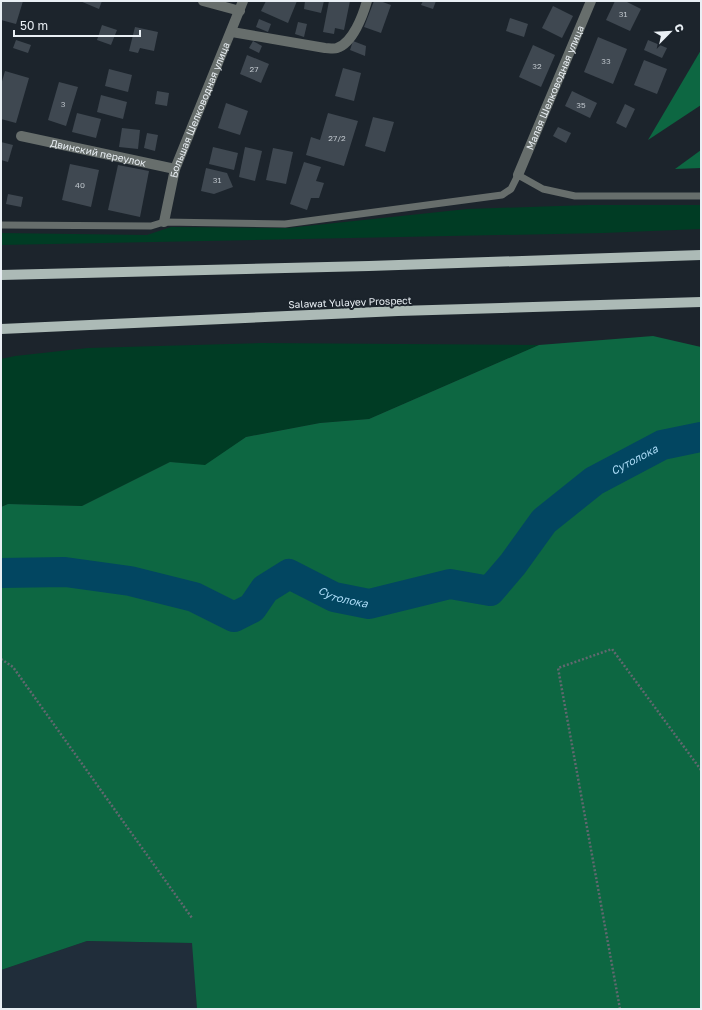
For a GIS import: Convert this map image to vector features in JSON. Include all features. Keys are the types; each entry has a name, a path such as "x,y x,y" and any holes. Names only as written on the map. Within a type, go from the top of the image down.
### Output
{"main road":[{"path":"1,275 368,266 701,255"},
{"name":"Salawat Yulayev Prospect","path":"1,329 398,311 701,302"}],"street":[{"path":"203,1 242,6"},
{"path":"232,32 325,48 338,48 349,39 364,12 366,1"},
{"name":"Малая Шелководная улица","path":"518,175 591,1"},
{"name":"Большая Шелководная улица","path":"164,222 175,169 242,6"},
{"name":"Двинский переулок","path":"21,136 175,169"}],"lane":[{"path":"1,226 151,226 164,222 285,224 502,195 511,189 518,175 542,189 575,196 701,196"}],"path":[{"path":"620,1009 558,668 612,649 701,770"},
{"path":"1,659 13,667 192,918"}],"shaded area":[{"path":"87,941 193,943 197,1009 1,1009 1,970"}],"green space":[{"path":"701,50 701,105 648,140"},
{"path":"701,150 701,168 675,169"},
{"path":"588,205 701,205 701,229 603,233 1,245 1,233 147,235 171,227 288,228 467,209"},
{"path":"653,336 701,347 701,1009 197,1009 192,943 87,941 1,970 1,507 8,504 82,506 170,462 205,465 246,437 320,423 369,419 539,345"},
{"path":"261,343 539,345 369,419 320,423 246,437 205,466 170,462 82,506 8,504 1,507 1,359 15,356 88,348"}],"building":[{"path":"1,1 23,1 16,24 1,20"},
{"path":"80,1 102,1 99,9"},
{"path":"266,1 297,1 288,23 261,11"},
{"path":"305,1 324,1 321,13 304,9"},
{"path":"329,1 350,1 344,30 335,28 334,34 323,32"},
{"path":"374,1 380,1 391,5 381,33 364,27"},
{"path":"423,1 436,1 433,9 421,5"},
{"path":"615,1 625,1 641,9 630,31 606,20"},
{"path":"553,6 573,16 562,38 542,28"},
{"path":"510,18 528,24 524,37 506,31"},
{"path":"259,19 271,24 268,32 256,27"},
{"path":"298,22 307,24 304,37 295,34"},
{"path":"102,25 117,30 111,45 97,40"},
{"path":"135,27 158,32 154,51 140,48 138,53 129,51"},
{"path":"598,37 627,49 613,84 584,72"},
{"path":"16,40 31,45 28,53 13,48"},
{"path":"648,40 667,48 662,58 644,50"},
{"path":"253,41 262,46 259,53 249,48"},
{"path":"353,41 366,46 365,56 350,50"},
{"path":"533,45 555,55 541,87 519,77"},
{"path":"247,55 269,64 261,83 240,74"},
{"path":"644,60 667,69 657,94 634,85"},
{"path":"343,68 361,73 354,101 335,96"},
{"path":"109,69 132,75 128,92 105,86"},
{"path":"5,71 29,78 16,123 1,119 1,85"},
{"path":"59,82 78,87 66,126 48,120"},
{"path":"157,91 169,93 167,106 155,104"},
{"path":"572,91 597,103 590,118 565,106"},
{"path":"101,95 127,102 123,119 97,112"},
{"path":"226,103 248,111 240,135 218,128"},
{"path":"625,104 635,109 626,128 616,123"},
{"path":"77,113 101,119 96,138 72,132"},
{"path":"328,113 358,121 344,166 306,155 311,137 320,140"},
{"path":"373,117 394,122 385,152 365,146"},
{"path":"558,127 571,133 566,143 553,136"},
{"path":"122,128 140,130 138,149 119,147"},
{"path":"147,133 158,135 155,151 144,148"},
{"path":"1,142 13,145 8,162 1,160"},
{"path":"213,147 238,153 234,170 209,164"},
{"path":"245,147 262,151 255,181 239,177"},
{"path":"273,148 293,152 286,184 266,180"},
{"path":"304,162 321,167 316,181 324,183 319,198 311,198 307,210 290,204"},
{"path":"70,164 99,170 91,207 62,200"},
{"path":"118,165 149,171 140,217 108,210"},
{"path":"206,168 227,173 233,187 214,194 201,191"},
{"path":"8,194 23,197 21,207 6,204"}],"waterway":[{"name":"Сутолока","path":"1,573 65,572 130,581 194,597 234,617 252,608 265,589 289,574 334,597 369,604 450,584 490,591 513,564 544,521 594,481 662,445 701,437"}]}
